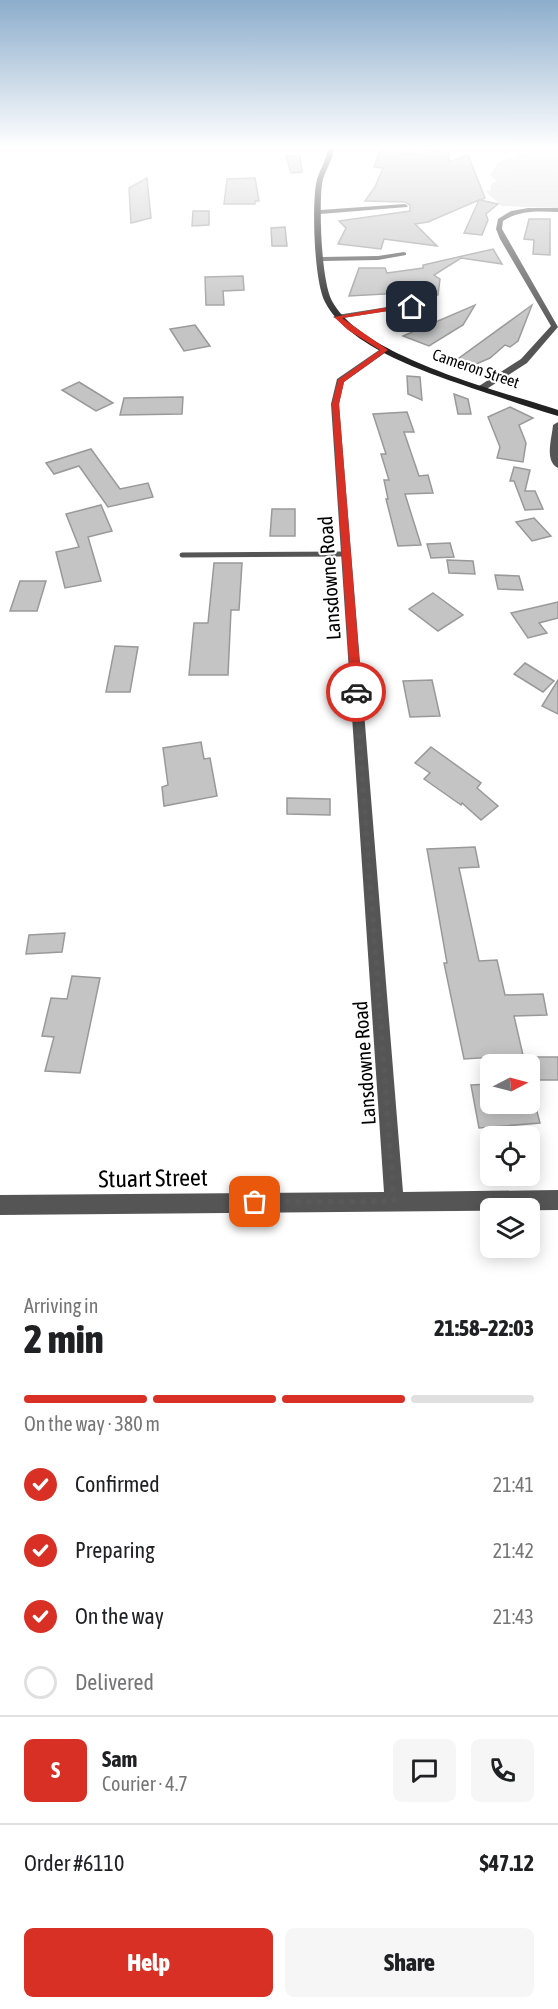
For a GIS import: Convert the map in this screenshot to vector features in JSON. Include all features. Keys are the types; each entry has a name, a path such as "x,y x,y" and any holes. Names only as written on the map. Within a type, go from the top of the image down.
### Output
{"street":[{"path":"320,209 326,293 337,317 385,350"},
{"path":"320,212 368,209"},
{"path":"482,388 524,361 556,327 499,229 500,220 510,212 529,209 558,210"},
{"path":"322,259 404,254"},
{"path":"337,317 400,307 425,308"},
{"name":"Cameron Street","path":"385,350 482,388 558,413"},
{"name":"Lansdowne Road","path":"385,350 340,381 335,404 394,1201"},
{"path":"558,425 554,454 558,465"},
{"name":"Stuart Street","path":"0,1205 558,1200"}],"lane":[{"path":"182,555 346,554"}],"building":[{"path":"130,209 150,209 151,218 131,223"},
{"path":"410,209 459,209 428,222 415,224 437,246 384,239 381,249 338,244 346,228 339,221 410,211"},
{"path":"475,209 492,209 486,214 488,220 482,235 464,233"},
{"path":"193,211 209,211 209,225 192,226"},
{"path":"529,219 550,219 550,255 533,254 534,240 524,239"},
{"path":"285,227 287,246 272,246 271,228"},
{"path":"493,249 502,264 461,258 434,275 440,279 438,295 403,293 349,296 359,268 385,268 387,273 423,268 423,265"},
{"path":"243,276 244,290 223,291 224,305 206,305 205,277"},
{"path":"475,305 463,325 429,346 403,336"},
{"path":"532,305 518,341 510,347 505,345 490,358 467,368 455,361"},
{"path":"195,325 210,346 184,351 170,329"},
{"path":"407,376 420,377 422,400 408,394"},
{"path":"79,382 113,403 96,411 62,390"},
{"path":"454,394 468,399 471,414 458,414"},
{"path":"183,397 182,414 120,415 124,398"},
{"path":"510,407 533,418 519,425 526,443 523,462 497,458 500,447 488,417"},
{"path":"407,412 414,432 404,432 419,476 428,475 433,493 405,494 421,545 398,546 386,499 388,499 384,480 389,480 381,454 386,454 373,414"},
{"path":"91,449 120,489 148,483 153,497 108,507 79,466 54,474 46,463"},
{"path":"514,467 530,470 525,491 535,491 543,509 525,510 514,481 510,481"},
{"path":"101,505 112,531 88,537 101,581 65,588 56,552 79,547 66,514"},
{"path":"272,509 295,509 295,536 270,536"},
{"path":"534,518 551,536 532,541 516,522"},
{"path":"450,543 454,557 431,558 427,544"},
{"path":"447,560 473,561 475,574 449,573"},
{"path":"214,563 242,563 239,610 231,610 228,675 189,675 194,623 208,623"},
{"path":"495,575 519,576 523,590 498,589"},
{"path":"20,581 46,581 37,611 10,611"},
{"path":"433,593 463,615 438,631 409,609"},
{"path":"558,602 558,618 539,623 547,633 528,638 511,613"},
{"path":"115,646 138,647 130,692 106,692"},
{"path":"525,663 554,681 543,692 514,674"},
{"path":"432,680 440,716 410,717 403,681"},
{"path":"558,680 558,714 542,706"},
{"path":"201,742 204,759 210,758 217,796 164,806 162,787 168,785 163,748"},
{"path":"431,747 481,783 477,788 498,806 481,820 462,803 461,805 424,779 430,773 415,763"},
{"path":"287,798 330,799 330,815 287,814"},
{"path":"475,847 479,867 459,868 479,961 497,960 505,995 543,994 547,1015 514,1016 523,1054 480,1054 480,1058 464,1059 444,963 447,963 427,849"},
{"path":"65,933 62,952 26,954 29,935"},
{"path":"72,976 100,978 80,1073 45,1071 54,1037 42,1036 51,998 67,999"},
{"path":"540,1057 558,1057 558,1080 540,1080"},
{"path":"471,1085 480,1085 480,1114 538,1114 540,1123 480,1126 479,1128"}],"way so far":[{"path":"255,1202 394,1201 356,692"}],"route":[{"path":"356,692 335,404 340,381 385,350 337,317 412,307"}]}
